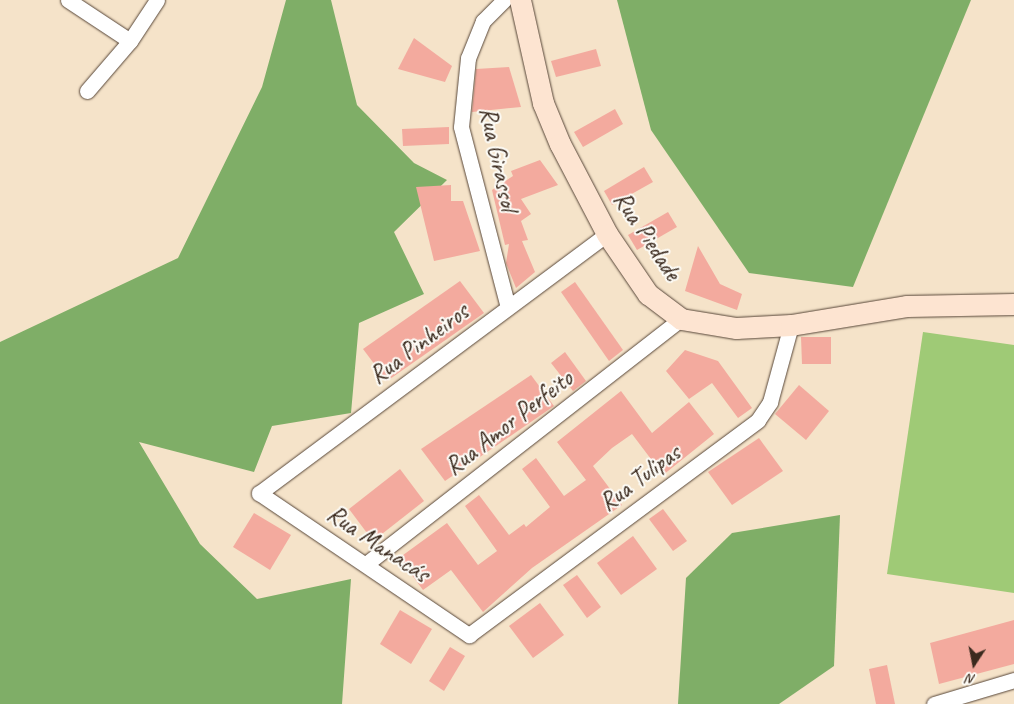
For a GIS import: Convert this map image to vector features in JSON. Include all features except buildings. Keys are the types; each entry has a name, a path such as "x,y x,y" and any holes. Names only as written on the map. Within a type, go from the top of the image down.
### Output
{"street":[{"path":"68,0 130,41"},
{"path":"87,91 130,41 158,0"},
{"name":"Rua Girassol","path":"504,0 483,21 468,58 461,127 508,307"},
{"name":"Rua Piedade","path":"520,0 544,103 607,234 648,294 681,319 736,328 791,325 907,306 1014,304"},
{"name":"Rua Pinheiros","path":"259,493 607,234"},
{"name":"Rua Amor Perfeito","path":"366,564 681,319"},
{"name":"Rua Tulipas","path":"469,635 758,420 770,402 791,325"},
{"name":"Rua Manacás","path":"259,493 469,635"},
{"path":"934,704 970,699 1014,680"}],"green space":[{"path":"286,0 331,0 357,105 414,163 447,180 394,232 424,294 359,323 351,413 272,426 254,472 139,442 200,544 257,599 351,579 342,704 0,704 0,342 178,258 262,87"},
{"path":"617,0 971,0 853,287 749,273 651,130"},
{"path":"923,332 1014,345 1014,593 887,574"},
{"path":"840,515 834,666 779,704 678,704 686,578 732,533"}]}
